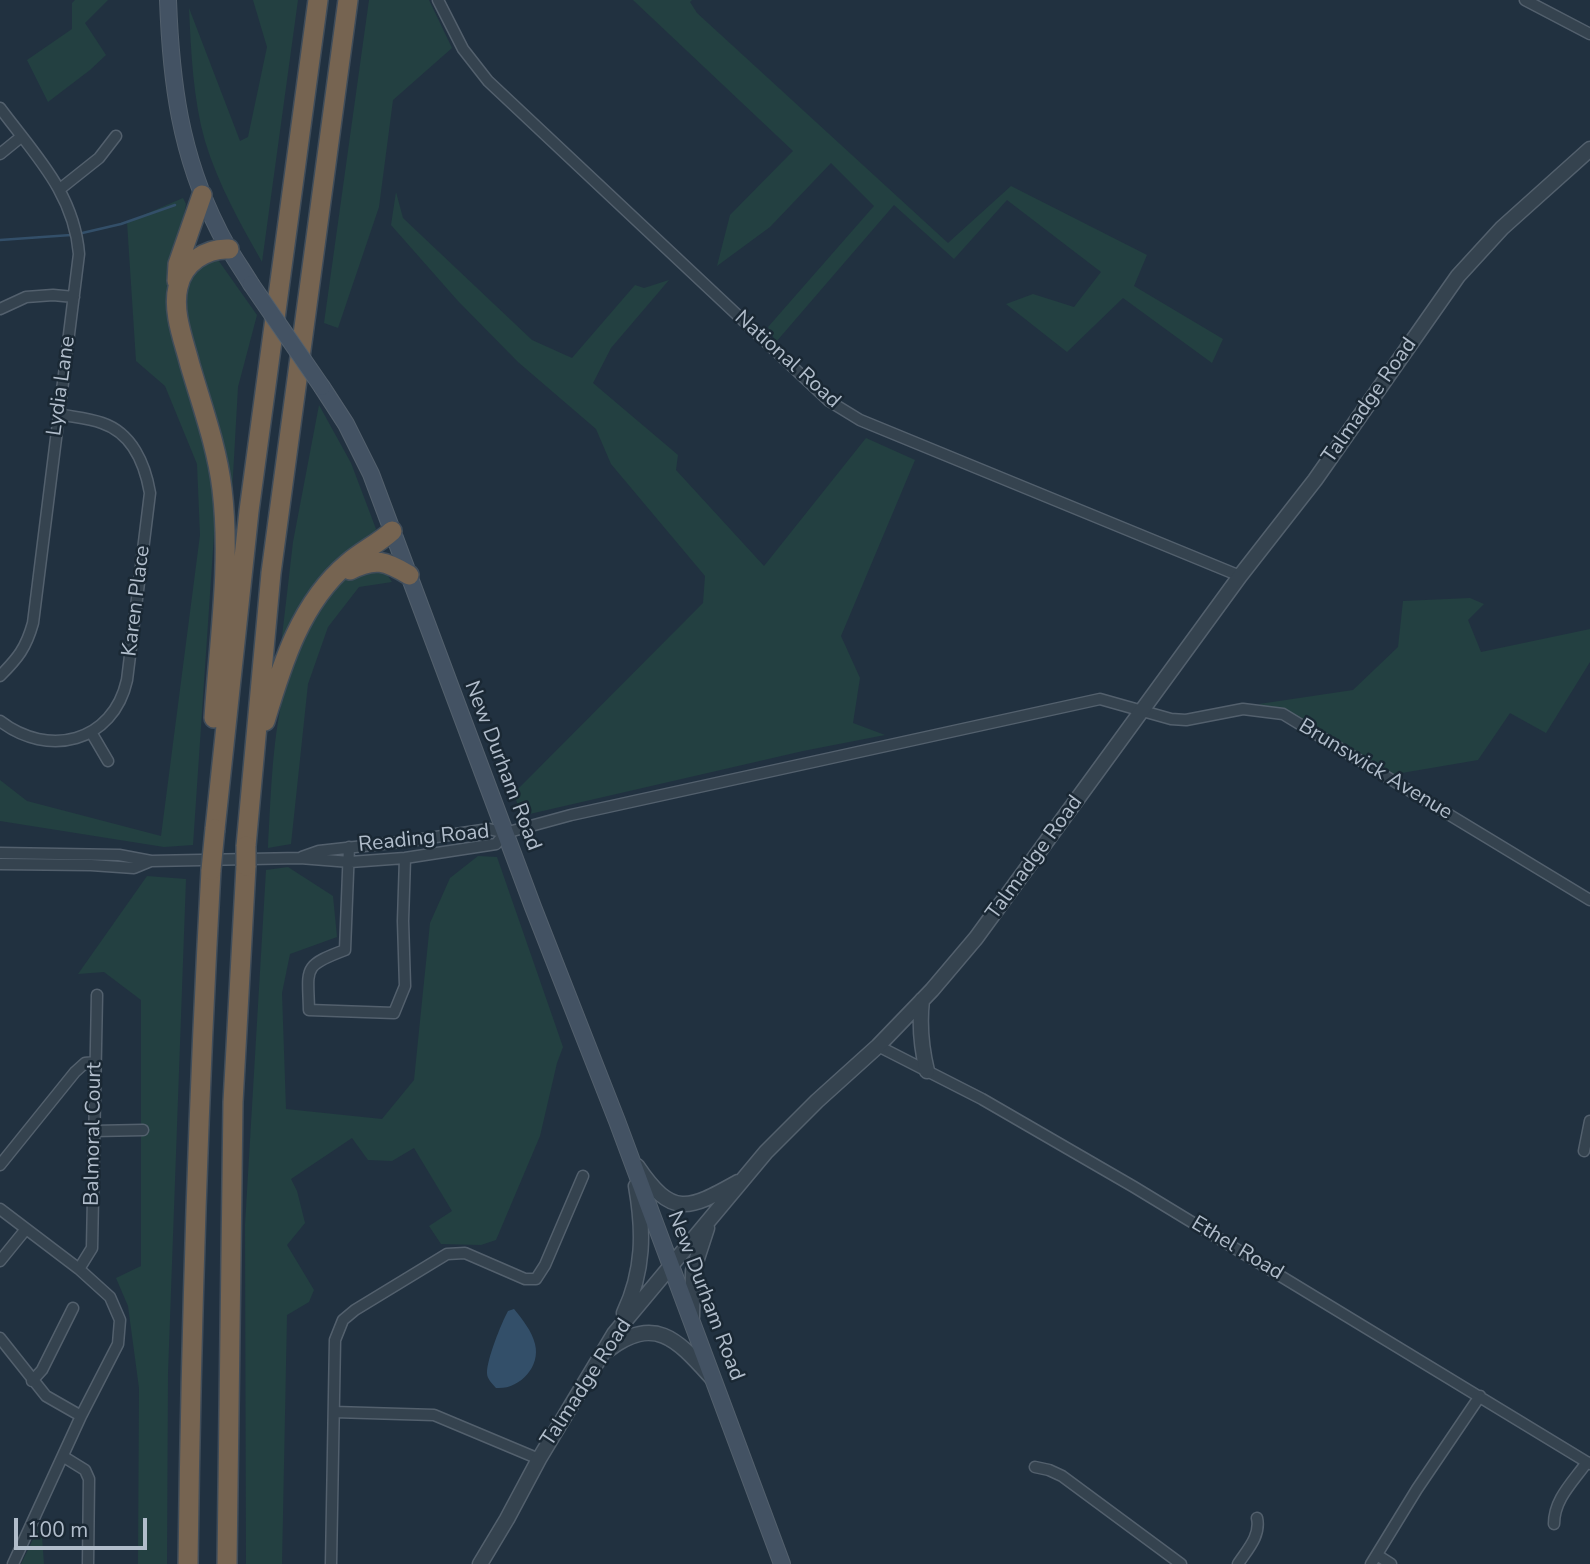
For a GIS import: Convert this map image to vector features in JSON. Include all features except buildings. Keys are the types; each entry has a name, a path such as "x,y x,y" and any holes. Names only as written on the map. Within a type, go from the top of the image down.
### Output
{"highway":[{"path":"188,1564 198,1113 211,870 249,511 318,0"},
{"path":"227,1564 233,1102 252,766 278,518 348,0"},
{"path":"202,195 178,264 177,305 182,335 214,449 225,521 225,558 208,799 216,820"},
{"path":"178,286 197,258 209,251 229,249"},
{"path":"252,766 291,644 306,614 347,564 393,531"},
{"path":"333,578 356,566 375,561 386,562 409,575"}],"main road":[{"name":"New Durham Road","path":"168,0 172,71 179,121 202,195 229,249 322,387 361,453 631,1157 782,1564"}],"street":[{"name":"National Road","path":"438,0 463,49 488,81 829,401 860,420 1240,576"},
{"path":"1525,0 1590,34"},
{"name":"Lydia Lane","path":"0,108 60,189 71,211 78,239 79,268 33,623 20,656 0,676"},
{"path":"0,154 21,136"},
{"path":"60,189 99,158 116,136"},
{"name":"Talmadge Road","path":"480,1564 614,1334 766,1152 878,1046 976,938 1240,576 1315,480 1469,261 1590,149"},
{"path":"0,309 26,297 74,297"},
{"name":"Karen Place","path":"58,414 103,423 120,433 140,456 149,493 124,691 110,716 91,732"},
{"name":"Brunswick Avenue","path":"505,833 572,815 1092,700 1105,700 1171,719 1186,720 1244,709 1283,714 1590,900"},
{"path":"0,721 22,735 43,741 69,740 91,732 108,761"},
{"name":"Reading Road","path":"489,829 505,833 496,844 405,858 350,862 300,858 319,851 489,829"},
{"path":"349,847 345,950 318,960 308,973 309,1010 394,1013 405,986 405,858"},
{"path":"0,853 119,855 151,861 300,858"},
{"path":"0,864 91,864 134,868 151,861"},
{"name":"Balmoral Court","path":"79,1269 92,1248 97,995"},
{"path":"922,1000 919,1023 928,1071"},
{"name":"Ethel Road","path":"878,1046 982,1099 1134,1187 1588,1463"},
{"path":"0,1165 75,1072 85,1063 95,1062"},
{"path":"1584,1151 1590,1122"},
{"path":"94,1131 143,1130"},
{"path":"631,1157 655,1191 670,1202 684,1205 697,1204 745,1178"},
{"path":"614,1334 632,1297 642,1254 640,1211 631,1157"},
{"path":"331,1564 337,1330 348,1315 447,1254 465,1253 525,1279 536,1279 545,1265 583,1176"},
{"path":"0,1209 79,1269 110,1297 120,1320 118,1344 81,1416 13,1564"},
{"path":"692,1319 693,1271 710,1220"},
{"path":"0,1261 26,1229"},
{"path":"33,1381 42,1370 73,1308"},
{"path":"601,1356 631,1336 654,1332 676,1340 714,1380"},
{"path":"0,1338 46,1396 81,1416"},
{"path":"1391,1564 1374,1560 1417,1489 1480,1396"},
{"path":"334,1412 435,1415 539,1459"},
{"path":"64,1457 85,1470 89,1479 88,1564"},
{"path":"1554,1524 1558,1501 1588,1463"},
{"path":"1035,1467 1062,1476 1181,1564"},
{"path":"1238,1564 1256,1536 1259,1527 1257,1518"}],"green space":[{"path":"75,0 108,0 85,23 106,55 48,102 27,60 72,29 72,3"},
{"path":"253,0 298,0 262,262 223,188 205,141 195,92 189,8 240,141 248,137 267,47"},
{"path":"369,0 429,0 452,48 393,100 379,207 338,328 324,323"},
{"path":"633,0 692,0 690,2 697,13 948,243 1011,186 1147,255 1134,286 1223,339 1212,363 1123,298 1067,352 1006,304 1033,294 1074,307 1101,272 1007,200 954,259 894,205 776,342 768,327 874,206 831,163 770,227 717,266 730,215 793,151"},
{"path":"396,192 403,218 532,340 572,358 635,285 644,288 669,280 611,348 593,383 678,455 676,470 764,566 866,438 915,460 841,636 860,678 853,723 885,735 803,751 521,816 514,793 703,603 705,576 611,464 596,429 518,362 458,301 391,225"},
{"path":"183,198 186,204 167,310 209,451 215,520 193,845 164,847 0,821 0,780 27,801 161,836 200,535 197,464 165,386 136,361 127,222"},
{"path":"216,257 257,315 238,387 232,493 228,493 183,318 184,284 200,265"},
{"path":"319,405 351,463 376,529 374,538 345,555 322,575 281,645 293,542"},
{"path":"367,570 386,573 392,582 359,587 328,627 308,684 291,844 268,848 278,719 294,657 308,628 342,580"},
{"path":"1470,598 1484,604 1468,620 1481,652 1590,629 1590,662 1546,733 1510,713 1478,760 1390,775 1259,704 1353,690 1398,647 1403,601"},
{"path":"478,856 497,857 563,1047 540,1136 496,1240 481,1245 441,1244 429,1226 452,1211 414,1148 392,1161 368,1160 352,1138 291,1179 305,1223 287,1245 314,1290 309,1302 287,1315 282,1564 246,1564 245,1225 266,870 288,867 333,896 337,937 290,954 282,993 286,1109 382,1119 414,1080 430,923 450,878"},
{"path":"147,876 186,879 168,1373 167,1564 138,1564 139,1388 128,1306 116,1278 141,1266 141,1000 104,972 78,974"},
{"path":"41,1523 44,1564 21,1564"}],"water":[{"path":"514,1309 534,1339 535,1361 520,1381 505,1388 496,1388 487,1375 489,1359 508,1311"}],"waterway":[{"path":"78,234 121,224 175,205"},
{"path":"0,240 71,235"}]}
